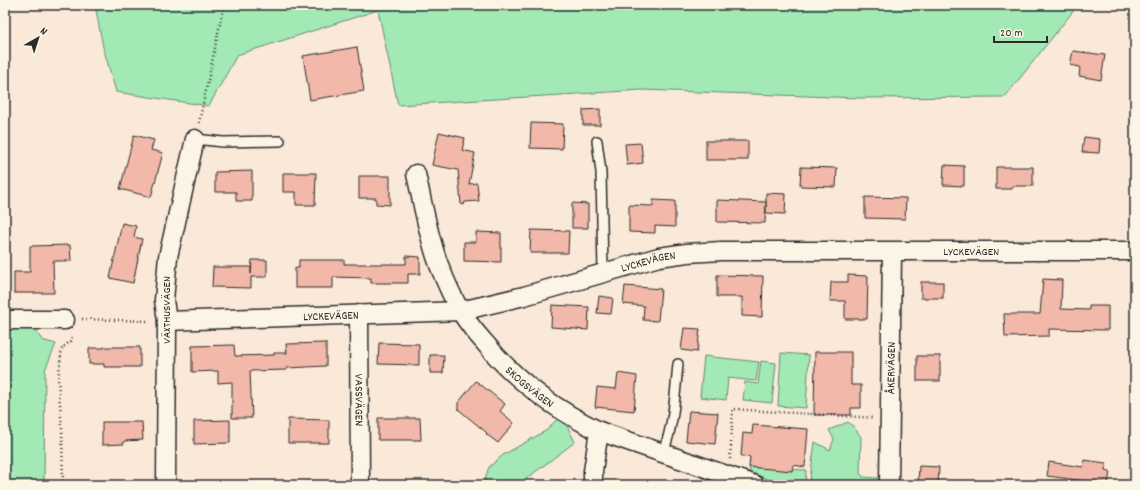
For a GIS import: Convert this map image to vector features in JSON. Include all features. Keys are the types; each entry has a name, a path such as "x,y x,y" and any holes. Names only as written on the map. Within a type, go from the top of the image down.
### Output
{"street":[{"name":"VÄXTHUSVÄGEN","path":"166,485 166,321 164,300 168,257 195,139"},
{"name":"SKOGSVÄGEN","path":"416,174 426,221 439,263 461,311 474,331 506,368 526,386 548,402 575,419 599,431 755,485"},
{"name":"LYCKEVÄGEN","path":"166,321 461,311 524,296 659,257 687,253 722,251 1135,251"},
{"name":"ÅKERVÄGEN","path":"889,485 892,252"},
{"name":"VASSVÄGEN","path":"359,314 360,485"},
{"path":"5,320 70,320"},
{"path":"593,485 592,471 599,431"}],"lane":[{"path":"195,139 223,142 280,141"},
{"path":"597,140 601,172 603,272"},
{"path":"664,453 668,440 674,406 678,364"}],"path":[{"path":"195,139 224,5"},
{"path":"63,485 62,429 58,379 62,348 71,341 70,320 166,321"},
{"path":"728,475 733,409 889,419"}],"green space":[{"path":"95,5 1078,5 1005,97 860,98 642,90 398,105 378,10 237,55 209,106 116,92 103,47"},
{"path":"33,327 42,340 56,344 45,370 44,485 5,485 5,331"},
{"path":"781,353 809,355 806,408 778,406"},
{"path":"704,356 759,362 756,381 728,378 726,400 700,397"},
{"path":"761,361 776,363 772,403 743,400 745,382 758,384"},
{"path":"557,419 567,426 575,442 518,485 483,485 489,467 503,455 547,430"},
{"path":"848,422 861,437 860,473 863,477 878,478 878,485 809,485 815,442 830,450 834,439 829,430"},
{"path":"749,467 806,470 805,485 785,485 750,473"}],"building":[{"path":"357,47 364,91 310,100 303,56"},
{"path":"1073,51 1105,55 1101,80 1079,76 1080,67 1070,65"},
{"path":"600,109 600,125 583,125 583,110"},
{"path":"531,123 563,124 562,149 530,148"},
{"path":"439,132 465,138 462,150 475,153 469,184 477,183 479,201 465,202 464,205 461,204 458,170 432,165"},
{"path":"134,135 154,140 151,150 163,153 151,197 120,189"},
{"path":"1084,137 1100,139 1099,153 1082,152"},
{"path":"706,141 748,141 748,160 706,160"},
{"path":"641,143 643,163 627,165 625,144"},
{"path":"944,165 964,166 964,186 943,185"},
{"path":"801,167 837,168 836,187 800,186"},
{"path":"996,167 1033,167 1033,186 1012,186 1012,189 996,189"},
{"path":"252,171 252,201 236,201 236,192 215,192 215,172"},
{"path":"283,173 316,173 315,205 296,205 296,192 283,192"},
{"path":"359,176 390,176 390,205 376,204 376,198 359,198"},
{"path":"766,193 786,194 785,214 766,213"},
{"path":"865,197 906,198 905,219 865,218"},
{"path":"653,200 675,201 675,227 655,226 655,233 629,232 629,205 653,206"},
{"path":"717,200 766,202 765,223 717,222"},
{"path":"572,203 588,204 588,228 572,228"},
{"path":"122,223 136,226 134,237 142,239 133,283 110,278"},
{"path":"531,230 569,231 568,253 530,253"},
{"path":"476,232 501,233 501,262 464,261 464,242 476,242"},
{"path":"70,245 71,261 53,261 54,293 14,293 14,272 30,272 30,246"},
{"path":"406,256 420,257 420,274 408,274 408,283 371,283 371,278 333,277 333,288 295,288 295,268 299,268 299,260 344,260 344,264 406,264"},
{"path":"252,260 267,260 267,277 251,277 251,288 212,287 213,267 251,267 251,274"},
{"path":"717,275 763,276 762,317 742,316 742,297 717,297"},
{"path":"848,275 868,276 867,319 845,319 845,301 830,301 831,282 848,282"},
{"path":"1043,279 1062,280 1061,309 1089,310 1089,306 1108,306 1108,330 1049,329 1049,336 1005,337 1004,314 1040,314"},
{"path":"921,282 943,282 943,298 921,298"},
{"path":"625,286 661,289 658,321 643,320 644,306 623,304"},
{"path":"599,296 613,298 611,314 597,313"},
{"path":"552,305 589,307 588,330 551,327"},
{"path":"684,328 700,329 697,352 681,350"},
{"path":"326,343 326,366 287,368 287,370 250,371 252,418 232,418 232,382 218,383 218,371 192,372 192,346 234,345 235,356 274,355 274,353 287,353 286,344"},
{"path":"379,343 419,344 419,365 378,364"},
{"path":"140,347 140,367 104,367 104,364 89,364 89,348"},
{"path":"815,352 851,352 851,385 861,385 861,408 851,408 851,415 814,415"},
{"path":"430,355 444,355 443,373 430,373"},
{"path":"917,356 940,356 940,381 917,381"},
{"path":"618,373 637,376 634,411 595,407 597,387 616,389"},
{"path":"476,381 505,404 500,411 514,423 498,443 458,409 458,403"},
{"path":"689,411 718,413 715,444 686,441"},
{"path":"378,418 420,418 421,440 378,440"},
{"path":"288,419 329,420 329,443 288,443"},
{"path":"230,420 230,443 194,444 194,421"},
{"path":"102,422 142,422 143,440 124,441 124,444 102,445"},
{"path":"753,425 808,429 805,467 793,465 792,471 749,467 750,457 741,456 743,433 752,434"},
{"path":"1084,460 1106,463 1105,470 1110,471 1108,484 1047,476 1049,462 1083,467"},
{"path":"919,466 939,467 938,485 918,485"}]}
